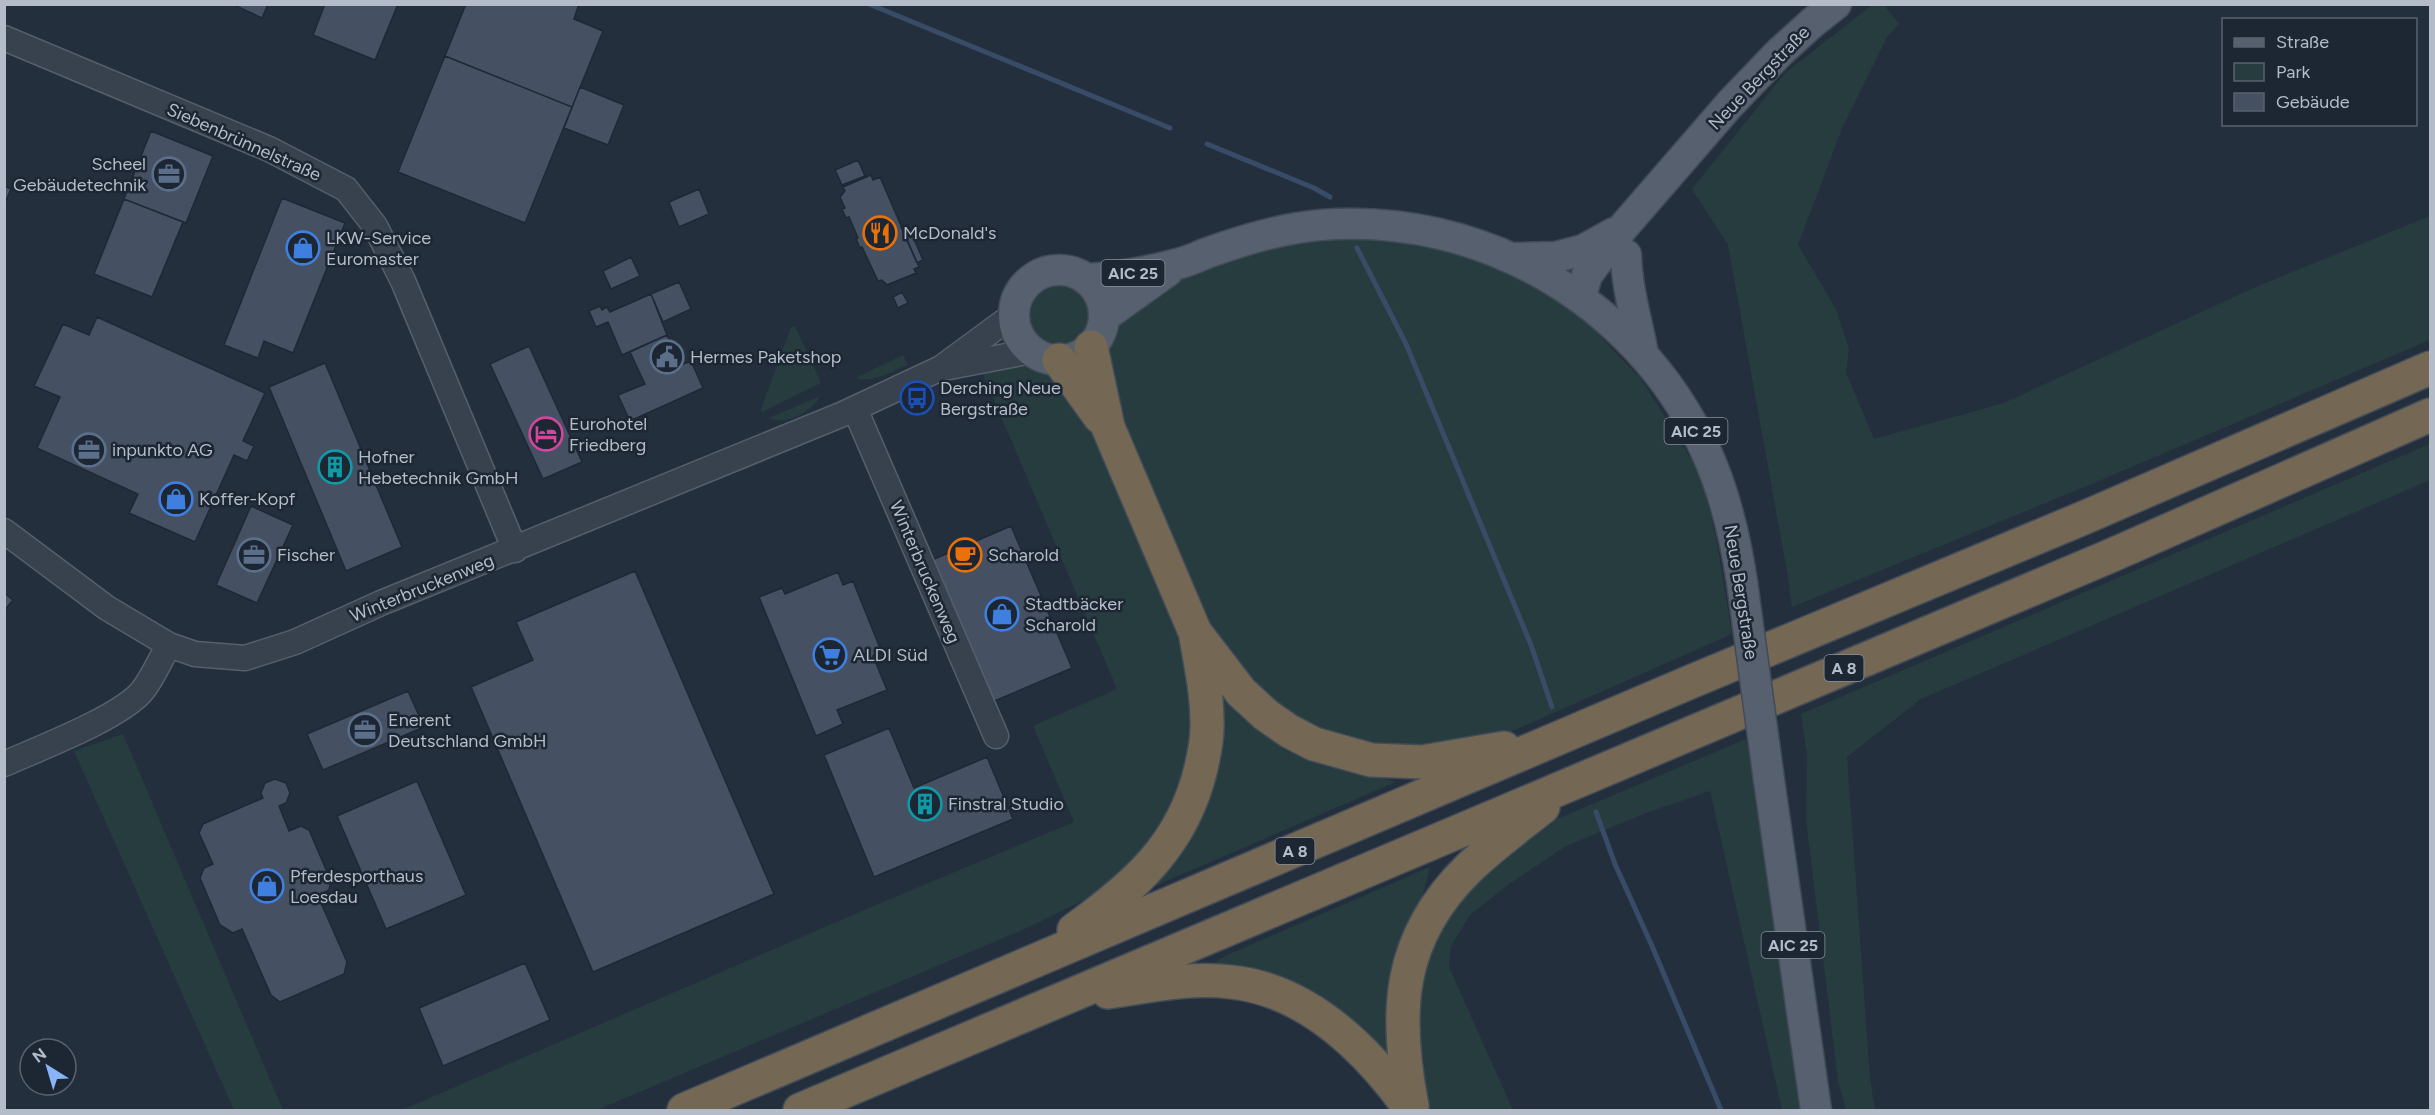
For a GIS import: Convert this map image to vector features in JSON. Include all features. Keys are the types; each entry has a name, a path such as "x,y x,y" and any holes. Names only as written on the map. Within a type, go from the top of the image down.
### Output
{"highway":[{"path":"1030,963 1139,879 1165,849 1186,814 1198,781 1207,729 1205,689 1195,632 1108,427 1091,347"},
{"path":"1045,356 1108,427"},
{"name":"A 8","path":"684,1110 2430,368"},
{"name":"A 8","path":"800,1110 2110,556 2430,415"},
{"path":"1195,632 1241,692 1266,715 1289,731 1314,744 1341,753 1371,760 1422,762 1559,739"},
{"path":"1412,1110 1402,1044 1402,1015 1409,965 1426,924 1439,903 1467,870 1497,843 1577,780"},
{"path":"1057,1000 1178,982 1231,982 1261,988 1312,1011 1341,1031 1382,1072 1412,1110"}],"main road":[{"name":"Neue Bergstraße","path":"1623,243 1686,155 1730,104 1812,23 1836,4"},
{"name":"AIC 25","path":"1088,279 1179,264 1279,231 1351,223 1417,228 1516,258 1581,296 1605,286 1623,243"},
{"name":"AIC 25","path":"1516,258 1556,257 1623,243"},
{"name":"AIC 25","path":"1623,243 1630,302 1637,320 1643,354"},
{"name":"AIC 25","path":"1105,316 1179,264"},
{"path":"1060,269 1075,272 1088,279 1097,289 1103,302 1105,316 1103,327 1091,347 1071,358 1045,356 1019,335 1013,315 1016,301 1022,288 1033,277 1046,271 1060,269"},
{"name":"Neue Bergstraße","path":"1581,296 1615,324 1643,354 1683,408 1705,448 1730,518 1742,582 1816,1110"}],"street":[{"name":"Siebenbrünnelstraße","path":"4,38 269,150 346,189 375,226 403,280 515,550"},
{"name":"Winterbruckenweg","path":"4,531 90,596 169,645 195,654 222,658 245,658 295,642 381,603 515,550 855,408 941,368 1013,315"},
{"name":"Winterbruckenweg","path":"941,368 1045,356"},
{"name":"Winterbruckenweg","path":"855,408 996,736"},
{"path":"4,764 95,723 118,710 143,691 169,645"}],"green space":[{"path":"1872,5 1884,5 1899,24 1887,37 1843,126 1798,245 1836,309 1849,349 1846,372 1874,439 2004,403 2258,286 2430,216 2430,340 2087,486 1792,607 1728,245 1692,189 1785,73"},
{"path":"1393,236 1493,264 1581,316 1641,379 1700,473 1716,536 1732,634 1499,737 1416,755 1339,745 1243,684 1212,632 1120,418 1106,360 1116,322 1159,285 1219,259 1301,239"},
{"path":"1060,278 1073,281 1084,288 1091,299 1094,312 1091,325 1084,336 1073,343 1060,346 1047,343 1036,336 1029,325 1026,312 1029,299 1036,288 1047,281"},
{"path":"795,326 821,383 762,412 761,409 791,327"},
{"path":"903,355 908,365 876,378 856,378"},
{"path":"1024,360 1047,367 1095,428 1187,642 1199,710 1189,781 1144,861 1096,894 1027,928 597,1110 402,1110 1074,822 1033,726 1117,689 980,367"},
{"path":"820,396 811,407 798,416 783,420 769,418"},
{"path":"2430,444 2430,480 1921,699 1847,757 1870,1078 1875,1110 1846,1110 1838,1081 1806,820 1807,756 1801,714"},
{"path":"1218,683 1327,761 1396,782 1150,888"},
{"path":"123,734 283,1110 234,1110 74,751"},
{"path":"1746,739 1754,780 1800,1110 1782,1110 1710,791 1646,813 1566,846 1509,884 1470,915 1451,946 1449,967 1513,1110 1426,1110 1408,1027 1419,961 1446,908 1538,827"},
{"path":"1430,867 1420,905 1393,1064 1200,972 1225,956"}],"building":[{"path":"232,4 268,4 262,18"},
{"path":"325,4 398,4 375,60 313,35"},
{"path":"466,4 579,4 574,19 603,31 572,107 445,56"},
{"path":"445,56 572,107 525,223 398,172"},
{"path":"580,87 624,105 608,145 564,128"},
{"path":"151,131 213,156 186,223 124,199"},
{"path":"858,160 865,176 842,185 835,170"},
{"name":"McDonald's","path":"871,175 873,180 880,177 919,267 914,269 916,273 887,285 882,280 878,281 862,247 860,248 849,217 846,218 842,209 845,208 840,197 845,191 843,187"},
{"path":"4,186 11,189 4,205"},
{"path":"699,189 709,214 679,227 669,202"},
{"path":"282,198 345,223 293,353 264,341 258,358 224,345"},
{"path":"124,199 183,222 152,297 94,274"},
{"path":"908,225 923,260 917,263 901,227"},
{"path":"631,257 640,276 611,289 603,271"},
{"path":"679,282 691,309 663,322 651,294"},
{"path":"902,292 908,303 898,308 893,297"},
{"path":"651,294 667,335 622,355 608,322 596,327 589,311 600,306 602,310 607,307 610,312"},
{"path":"97,317 265,393 243,441 254,446 247,461 234,455 195,542 129,513 138,494 37,448 60,397 34,386 63,324 89,335"},
{"path":"667,335 681,365 691,361 703,388 630,421 618,395 645,384 630,352"},
{"name":"Eurohotel Friedberg","path":"529,346 582,462 543,479 490,364"},
{"name":"Hofner Hebetechnik GmbH","path":"325,363 402,547 346,571 269,387"},
{"name":"Fischer","path":"251,506 293,525 257,603 216,585"},
{"name":"Stadtbäcker Scharold","path":"1011,526 1072,668 992,702 932,560"},
{"path":"635,571 774,894 593,972 471,687 533,660 516,622"},
{"name":"ALDI Süd","path":"838,572 843,585 853,581 882,653 873,656 887,690 837,710 843,724 816,736 759,597 782,588 785,594"},
{"path":"4,593 13,600 4,611"},
{"name":"Enerent Deutschland GmbH","path":"408,691 424,727 323,770 307,734"},
{"name":"Finstral Studio","path":"889,728 914,788 987,757 1013,819 874,877 824,755"},
{"name":"Pferdesporthaus Loesdau","path":"275,779 286,783 290,793 286,803 279,806 289,831 301,826 309,830 331,881 329,890 318,896 347,962 344,974 280,1002 271,995 242,929 233,933 220,925 200,878 204,868 213,864 199,833 203,824 263,798 261,793 265,783"},
{"path":"417,781 466,895 386,929 337,816"},
{"path":"525,963 550,1020 443,1066 419,1008"}],"waterway":[{"path":"869,4 1170,128"},
{"path":"1207,144 1314,188 1330,197"},
{"path":"1357,248 1406,344 1531,645 1552,707"},
{"path":"1596,812 1615,864 1721,1110"}],"place":[{"name":"Scheel Gebäudetechnik","path":"169,174"},
{"name":"McDonald's","path":"880,233"},
{"name":"LKW-Service Euromaster","path":"303,248"},
{"name":"Hermes Paketshop","path":"667,357"},
{"name":"Derching Neue Bergstraße","path":"917,398"},
{"name":"Eurohotel Friedberg","path":"546,434"},
{"name":"inpunkto AG","path":"89,450"},
{"name":"Hofner Hebetechnik GmbH","path":"335,467"},
{"name":"Koffer-Kopf","path":"176,499"},
{"name":"Fischer","path":"254,555"},
{"name":"Scharold","path":"965,555"},
{"name":"Stadtbäcker Scharold","path":"1002,614"},
{"name":"ALDI Süd","path":"830,655"},
{"name":"Enerent Deutschland GmbH","path":"365,730"},
{"name":"Finstral Studio","path":"925,804"},
{"name":"Pferdesporthaus Loesdau","path":"267,886"}]}
